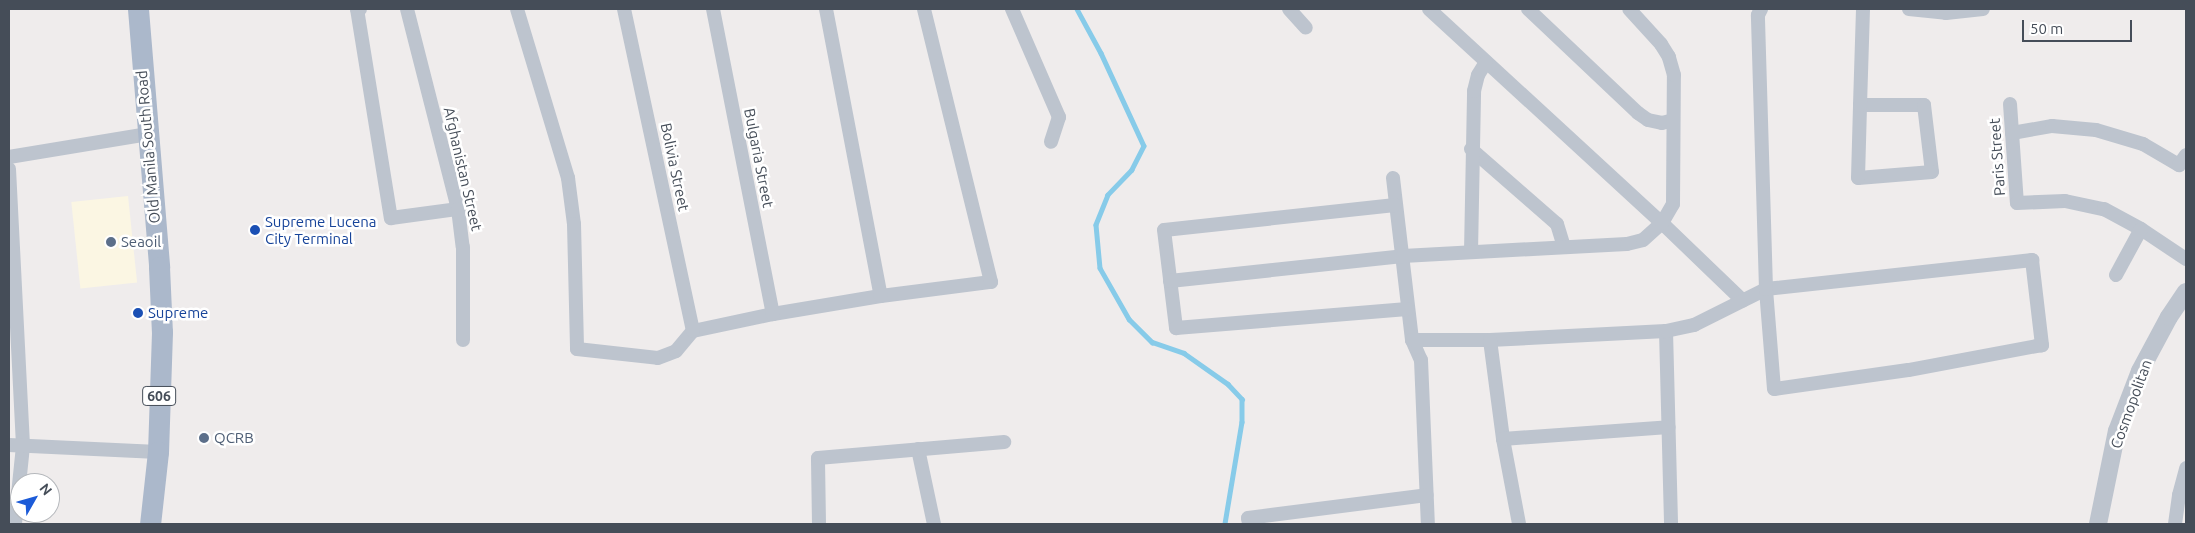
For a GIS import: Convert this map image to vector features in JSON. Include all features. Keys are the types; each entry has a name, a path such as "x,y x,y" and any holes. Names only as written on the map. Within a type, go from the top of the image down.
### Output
{"main road":[{"name":"Old Manila South Road","path":"138,9 162,332 158,452 150,524"}],"street":[{"path":"360,9 357,9 391,218 458,209"},
{"name":"Afghanistan Street","path":"407,9 458,209 464,247 463,340"},
{"path":"517,9 568,178 574,224 577,349 658,358 676,351 693,331 774,314 881,296 991,282 924,9"},
{"name":"Bolivia Street","path":"624,9 693,331"},
{"name":"Bulgaria Street","path":"713,9 774,314"},
{"path":"826,9 881,296"},
{"path":"1012,9 1059,117 1051,142"},
{"path":"1289,9 1306,28"},
{"path":"1429,9 1743,300"},
{"path":"1528,9 1638,113 1648,120 1662,123 1673,120"},
{"path":"1170,281 1403,256 1627,244 1642,240 1662,223 1673,204 1674,75 1669,57 1661,44 1629,9"},
{"path":"1412,340 1490,340 1666,331 1694,325 1717,316 1766,289 2032,260 2042,345 1908,370 1774,389 1766,289 1758,14 1761,9"},
{"path":"1860,105 1924,105 1932,172 1858,178 1860,105 1863,9"},
{"path":"1909,9 1946,11 1983,9"},
{"path":"1471,252 1474,91 1478,75 1486,62"},
{"name":"Paris Street","path":"2010,104 2017,203 2065,201 2104,209 2141,229 2186,259"},
{"path":"2012,133 2052,126 2096,130 2143,144 2180,165 2186,156"},
{"path":"9,156 148,134"},
{"path":"1472,149 1557,224 1564,247"},
{"path":"9,169 23,446 15,524"},
{"path":"1393,178 1403,256 1407,309 1412,340 1421,360 1428,524"},
{"path":"1395,205 1164,230 1176,328 1407,309"},
{"path":"2116,275 2141,229"},
{"name":"Cosmopolitan","path":"2098,524 2117,431 2137,380 2169,317 2186,292"},
{"path":"1666,331 1671,524"},
{"path":"1490,340 1503,439 1519,524"},
{"path":"1503,439 1668,427"},
{"path":"819,524 818,458 1004,442"},
{"path":"9,445 158,452"},
{"path":"918,449 934,524"},
{"path":"2175,524 2179,494 2186,468"},
{"path":"1249,524 1248,518 1426,495"}],"shaded area":[{"path":"128,196 137,283 80,288 71,202"}],"waterway":[{"path":"1077,9 1101,53 1144,146 1132,170 1108,195 1096,225 1100,268 1129,319 1152,342 1184,353 1228,384 1242,399 1242,422 1225,524"}],"place":[{"name":"Supreme Lucena City Terminal","path":"255,230"},
{"name":"Seaoil","path":"111,242"},
{"name":"Supreme","path":"138,313"},
{"name":"QCRB","path":"204,438"}]}
